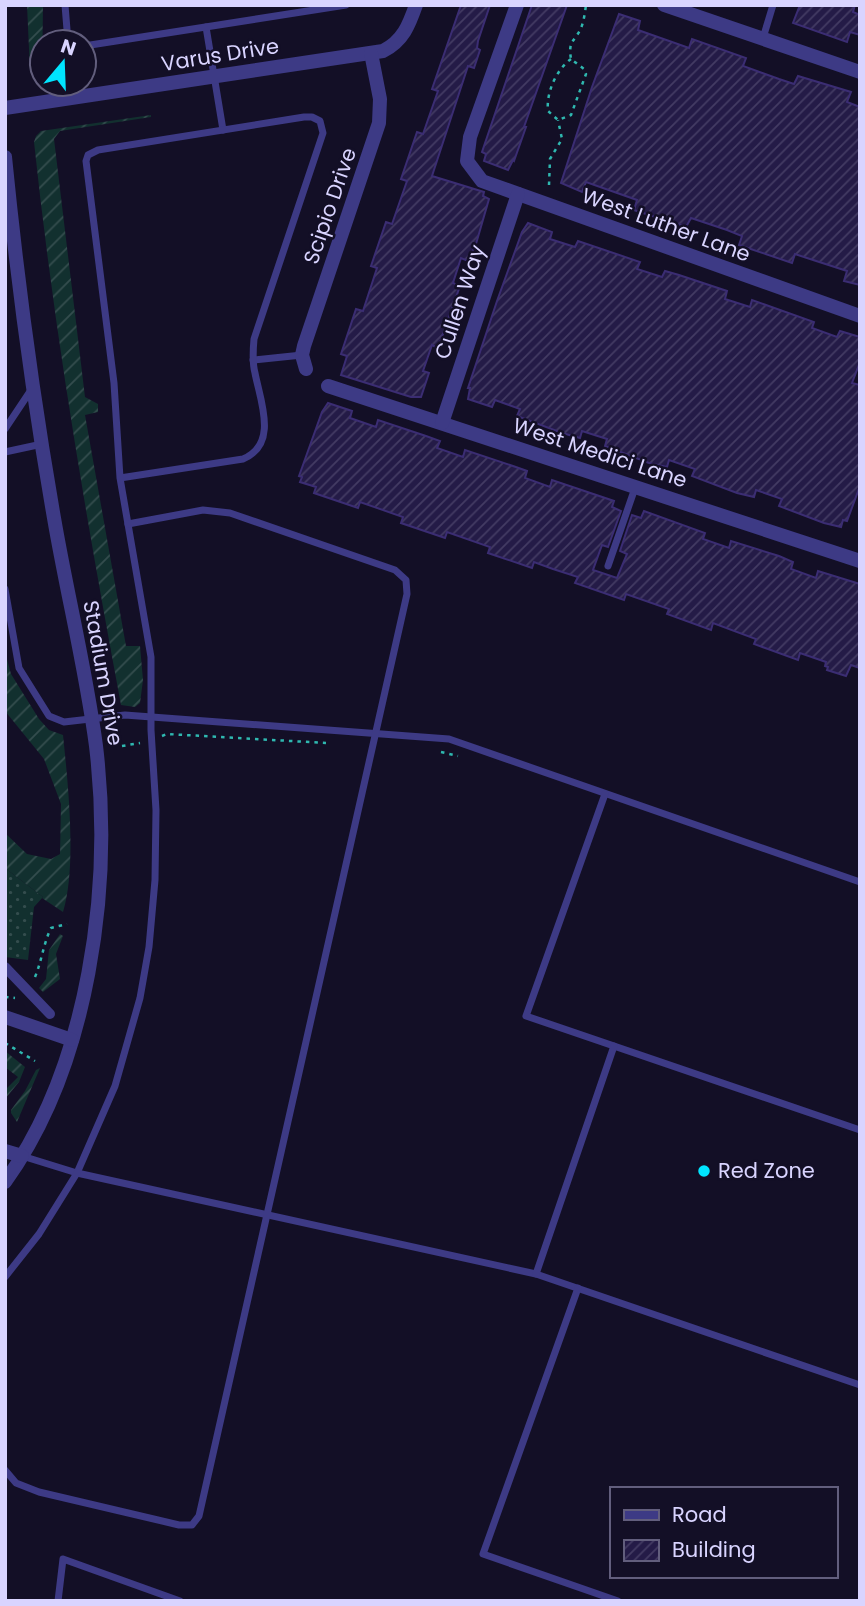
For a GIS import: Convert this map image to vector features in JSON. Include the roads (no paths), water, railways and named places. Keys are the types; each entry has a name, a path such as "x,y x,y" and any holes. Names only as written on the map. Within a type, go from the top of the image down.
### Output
{"street":[{"name":"Varus Drive","path":"5,108 383,51 395,45 410,23 416,5"},
{"name":"West Luther Lane","path":"517,5 470,137 467,161 482,181 860,316"},
{"path":"664,5 860,72"},
{"name":"Scipio Drive","path":"304,362 307,335 376,135 380,99 371,53"},
{"name":"Stadium Drive","path":"5,157 33,386 92,719 100,801 98,886 88,979 62,1072 22,1156 5,1182"},
{"name":"Cullen Way","path":"442,424 519,194"},
{"name":"West Medici Lane","path":"328,386 860,561"},
{"path":"5,967 50,1014"},
{"path":"5,1017 72,1041"},
{"path":"5,1151 22,1156"}],"lane":[{"path":"65,5 67,28"},
{"path":"98,44 346,5"},
{"path":"762,39 774,5"},
{"path":"206,27 223,130"},
{"path":"5,1277 39,1234 77,1173 102,1119 123,1065 140,999 149,947 156,833 150,718 151,657 120,478 114,383 86,161 88,155 98,150 304,117 320,121 323,126 320,144 257,326 253,360 264,407 261,441 254,453 243,458 120,478"},
{"path":"253,360 304,362"},
{"path":"5,429 33,386"},
{"path":"5,452 42,444"},
{"path":"608,566 635,487"},
{"path":"7,1477 23,1487 39,1492 179,1525 192,1525 200,1516 407,594 406,580 401,574 382,565 221,511 203,510 128,524"},
{"path":"5,589 19,668 43,709 57,721 121,715 449,739 860,882"},
{"path":"605,794 526,1016 860,1130"},
{"path":"536,1274 614,1046"},
{"path":"22,1156 77,1173 536,1274 860,1385"},
{"path":"578,1287 482,1554 618,1601"},
{"path":"58,1601 63,1559 180,1601"}],"place":[{"name":"Red Zone","path":"704,1171"}]}
